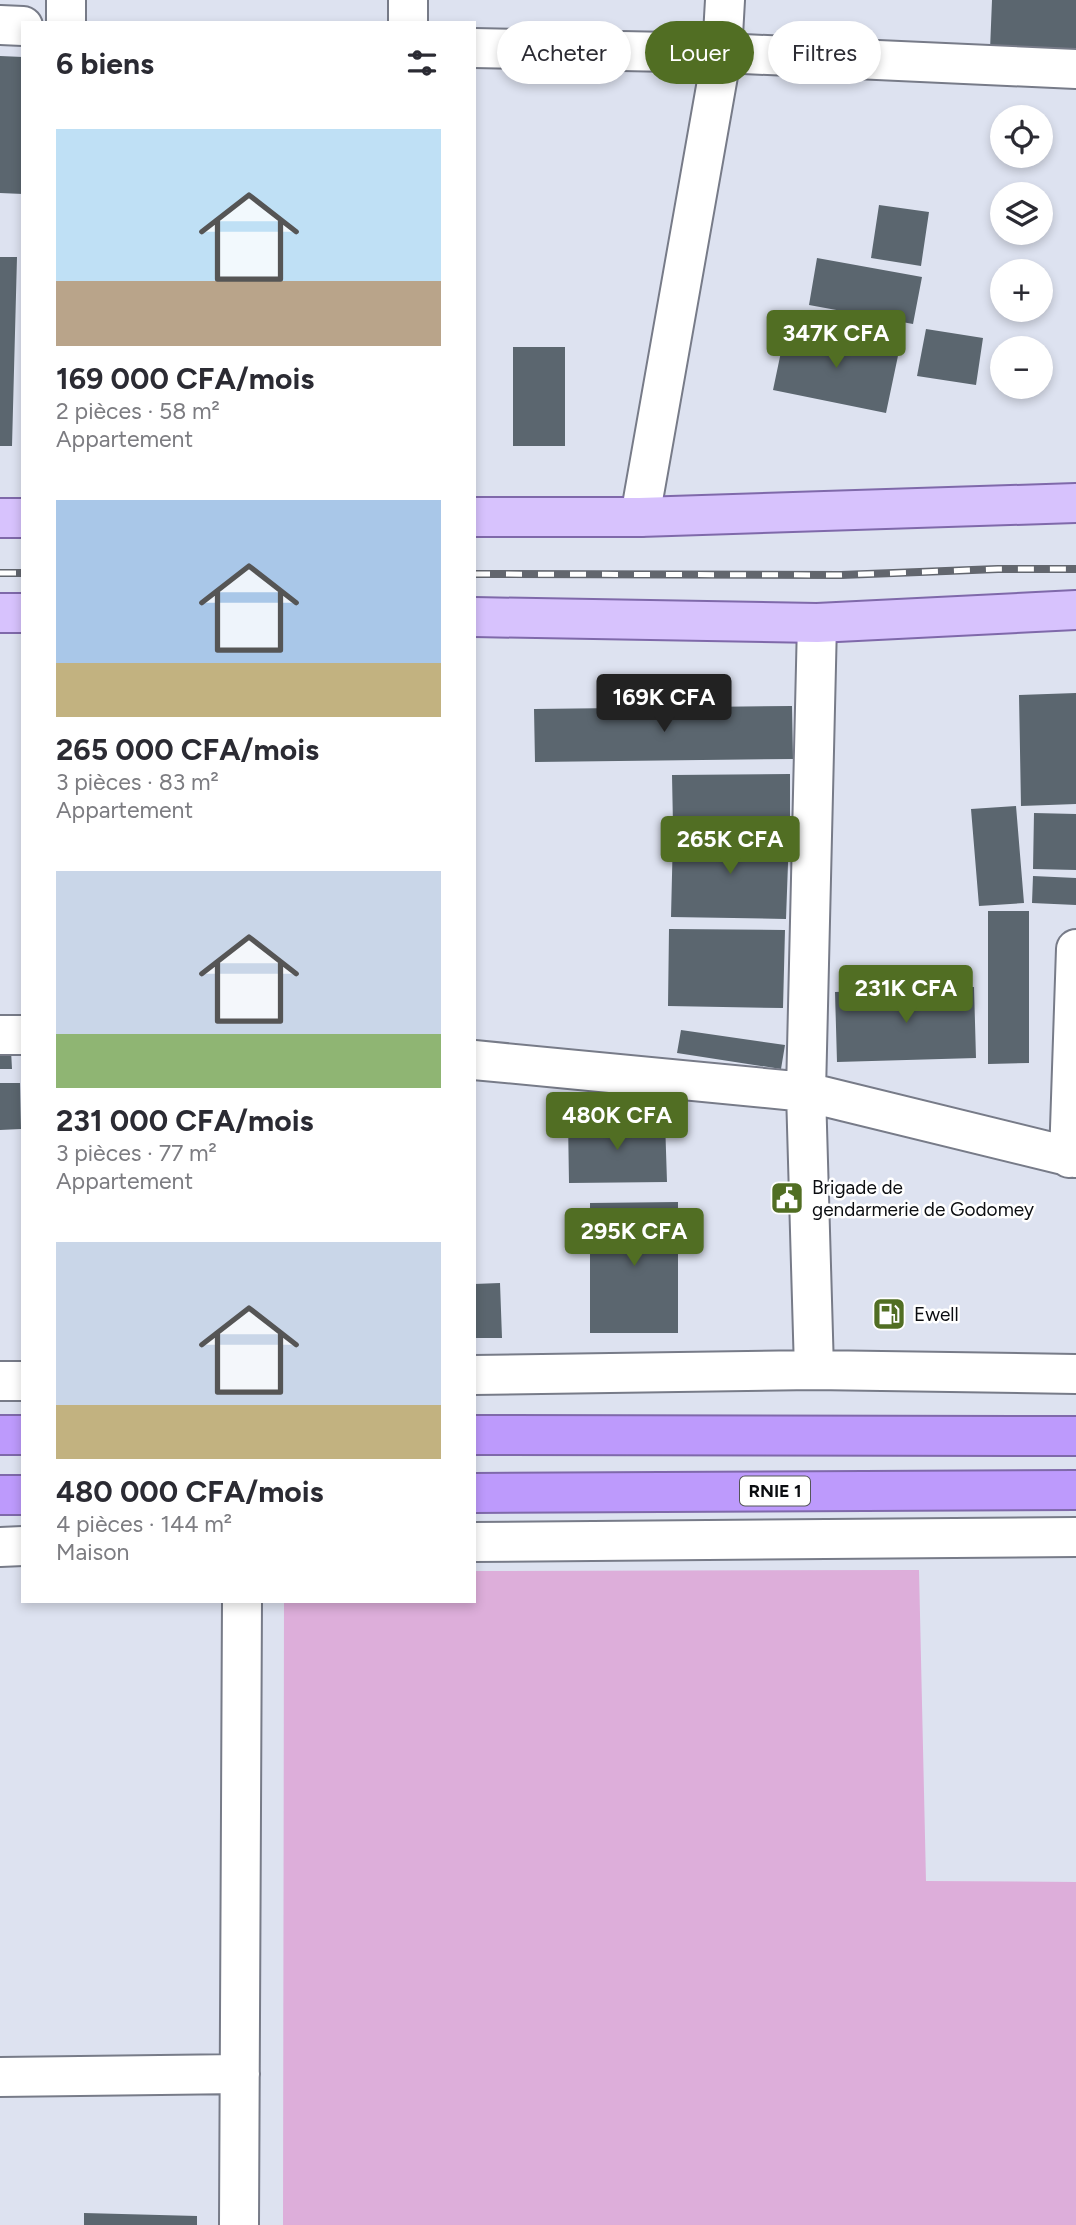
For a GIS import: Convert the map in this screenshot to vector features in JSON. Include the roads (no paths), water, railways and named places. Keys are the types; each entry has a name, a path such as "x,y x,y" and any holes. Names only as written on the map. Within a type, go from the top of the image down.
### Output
{"highway":[{"path":"0,1435 21,1435"},
{"path":"476,1435 1076,1436"},
{"name":"RNIE 1","path":"476,1493 1076,1490"},
{"path":"0,1495 21,1495"}],"main road":[{"path":"476,517 640,517 1076,503"},
{"path":"0,518 21,518"},
{"path":"476,617 817,623 1076,610"},
{"path":"0,613 21,613"}],"street":[{"path":"66,0 66,21"},
{"path":"408,0 408,21"},
{"path":"724,21 725,0"},
{"path":"0,25 21,26"},
{"path":"476,48 645,51"},
{"path":"754,54 1076,69"},
{"path":"640,517 717,84"},
{"path":"814,1370 806,1092 817,623"},
{"path":"476,1060 806,1092 1072,1158 1076,949"},
{"path":"0,1035 21,1035"},
{"path":"476,1375 814,1370 1076,1374"},
{"path":"0,1381 21,1381"},
{"path":"476,1542 1076,1537"},
{"path":"0,1546 21,1546"},
{"path":"239,2225 242,1603"},
{"path":"0,2077 240,2074"}],"railway":[{"path":"476,574 841,575 1076,569"},
{"path":"0,573 21,573"}],"place":[{"name":"Brigade de gendarmerie de Godomey","path":"787,1198"},
{"name":"Ewell","path":"889,1314"}]}
